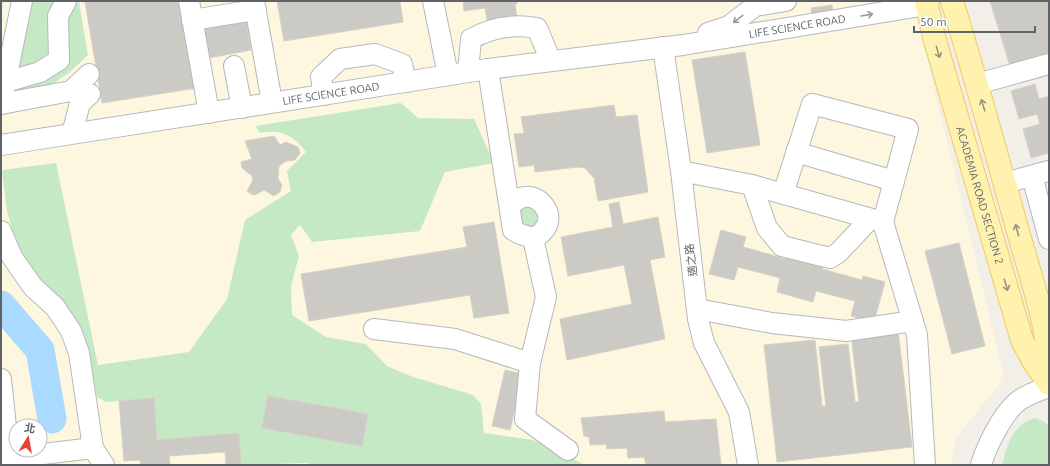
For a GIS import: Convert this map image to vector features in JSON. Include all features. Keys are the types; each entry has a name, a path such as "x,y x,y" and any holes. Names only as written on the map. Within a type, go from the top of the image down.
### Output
{"main road":[{"path":"952,1 977,84 1046,338 1049,363"},
{"name":"ACADEMIA ROAD SECTION 2","path":"927,2 934,37 1022,340 1033,361 1049,385"}],"street":[{"path":"22,1 1,104 71,91 89,74"},
{"path":"6,82 40,72 59,60 58,16 66,1"},
{"path":"433,1 448,75"},
{"name":"LIFE SCIENCE ROAD","path":"663,47 729,26 755,6 786,1"},
{"name":"LIFE SCIENCE ROAD","path":"1,145 488,68 683,45 927,2"},
{"path":"209,113 191,11 255,6 272,102"},
{"path":"468,72 471,39 485,31 520,25 537,28 551,61"},
{"name":"適之路","path":"663,47 681,171 697,309 704,343 739,412 748,465"},
{"path":"324,95 321,76 340,59 375,54 402,64 406,82"},
{"path":"977,84 1049,64"},
{"path":"234,66 242,108"},
{"path":"488,68 513,230 533,238 539,235 547,224 548,217 544,204 531,197 518,199 510,207"},
{"path":"75,133 74,126 80,104 90,94"},
{"path":"752,185 767,228 782,246 830,258 876,221 894,180 908,129 812,104 783,194"},
{"path":"796,152 894,180"},
{"path":"681,171 752,185 876,221"},
{"path":"1004,183 1040,174 1049,239"},
{"path":"876,221 917,335 925,465"},
{"path":"1,231 12,258 33,287 55,307 71,331 79,354 93,448 104,465"},
{"path":"533,238 546,297 530,363 525,419 568,450"},
{"path":"697,309 772,323 846,331 913,321"},
{"path":"374,330 455,339 530,363"},
{"path":"1,380 7,460 93,448"},
{"name":"ACADEMIA ROAD SECTION 2","path":"981,465 988,443 1014,404 1024,397 1049,385"}],"shaded area":[{"path":"5,1 913,1 1003,373 999,385 956,438 952,456 953,465 1,465 1,22"}],"green space":[{"path":"33,1 58,1 52,56 16,72"},
{"path":"71,2 79,2 88,55 70,72 44,90 13,97 15,85 41,78"},
{"path":"401,103 418,118 474,119 494,163 445,172 420,231 312,242 300,225 291,235 299,256 291,286 292,315 326,337 366,344 387,366 413,377 473,395 481,404 484,433 533,440 585,465 310,465 308,463 241,465 239,434 157,440 153,398 106,402 97,397 85,336 77,320 59,298 42,283 19,255 7,211 2,170 56,163 98,365 189,352 227,299 245,220 291,191 287,171 306,152 291,137 274,132 260,133 255,126"},
{"path":"525,207 534,209 537,215 538,221 531,228 524,228 517,213"},
{"path":"1035,418 1045,422 1049,427 1049,465 1002,465 1006,450 1016,430 1027,421"}],"building":[{"path":"182,1 197,88 102,103 85,2"},
{"path":"277,1 400,1 403,22 284,41"},
{"path":"463,1 517,1 517,4 515,4 517,19 488,24 485,8 464,11"},
{"path":"990,1 1049,1 1049,55 1010,66"},
{"path":"832,5 833,13 812,16 811,8"},
{"path":"246,19 251,50 209,58 204,27"},
{"path":"745,52 760,145 707,153 692,60"},
{"path":"1035,84 1039,99 1049,96 1049,153 1031,158 1023,129 1040,124 1037,114 1019,119 1011,91"},
{"path":"614,105 616,117 637,115 648,192 598,201 594,178 585,168 578,167 535,172 534,165 519,167 514,134 524,133 521,117"},
{"path":"274,136 280,145 286,142 298,147 300,153 295,160 286,161 279,166 278,179 282,185 280,192 274,196 264,190 255,195 251,194 247,191 253,180 252,176 242,168 241,162 252,159 245,141"},
{"path":"619,202 623,224 658,217 665,257 650,260 665,339 567,360 560,319 632,304 624,265 568,276 561,237 613,227 609,204"},
{"path":"494,222 509,313 474,318 470,295 309,321 301,274 467,247 463,227"},
{"path":"721,230 746,237 743,247 786,259 789,250 824,260 822,269 862,280 863,276 885,282 874,322 851,316 855,301 816,291 813,302 777,292 780,278 738,267 734,280 709,274"},
{"path":"959,243 985,346 952,354 925,251"},
{"path":"898,330 912,447 777,462 764,345 815,340 822,406 826,406 819,347 848,344 855,402 859,402 851,335"},
{"path":"505,370 523,374 510,430 492,426"},
{"path":"268,396 368,414 362,446 262,428"},
{"path":"154,398 157,440 239,433 241,465 226,465 225,452 169,456 170,465 141,465 140,460 124,461 119,401"},
{"path":"664,411 665,422 716,419 721,465 646,465 644,457 628,458 627,448 607,449 606,444 590,445 589,437 584,436 581,418"}],"waterway":[{"path":"1,305 40,350 52,419"}]}
